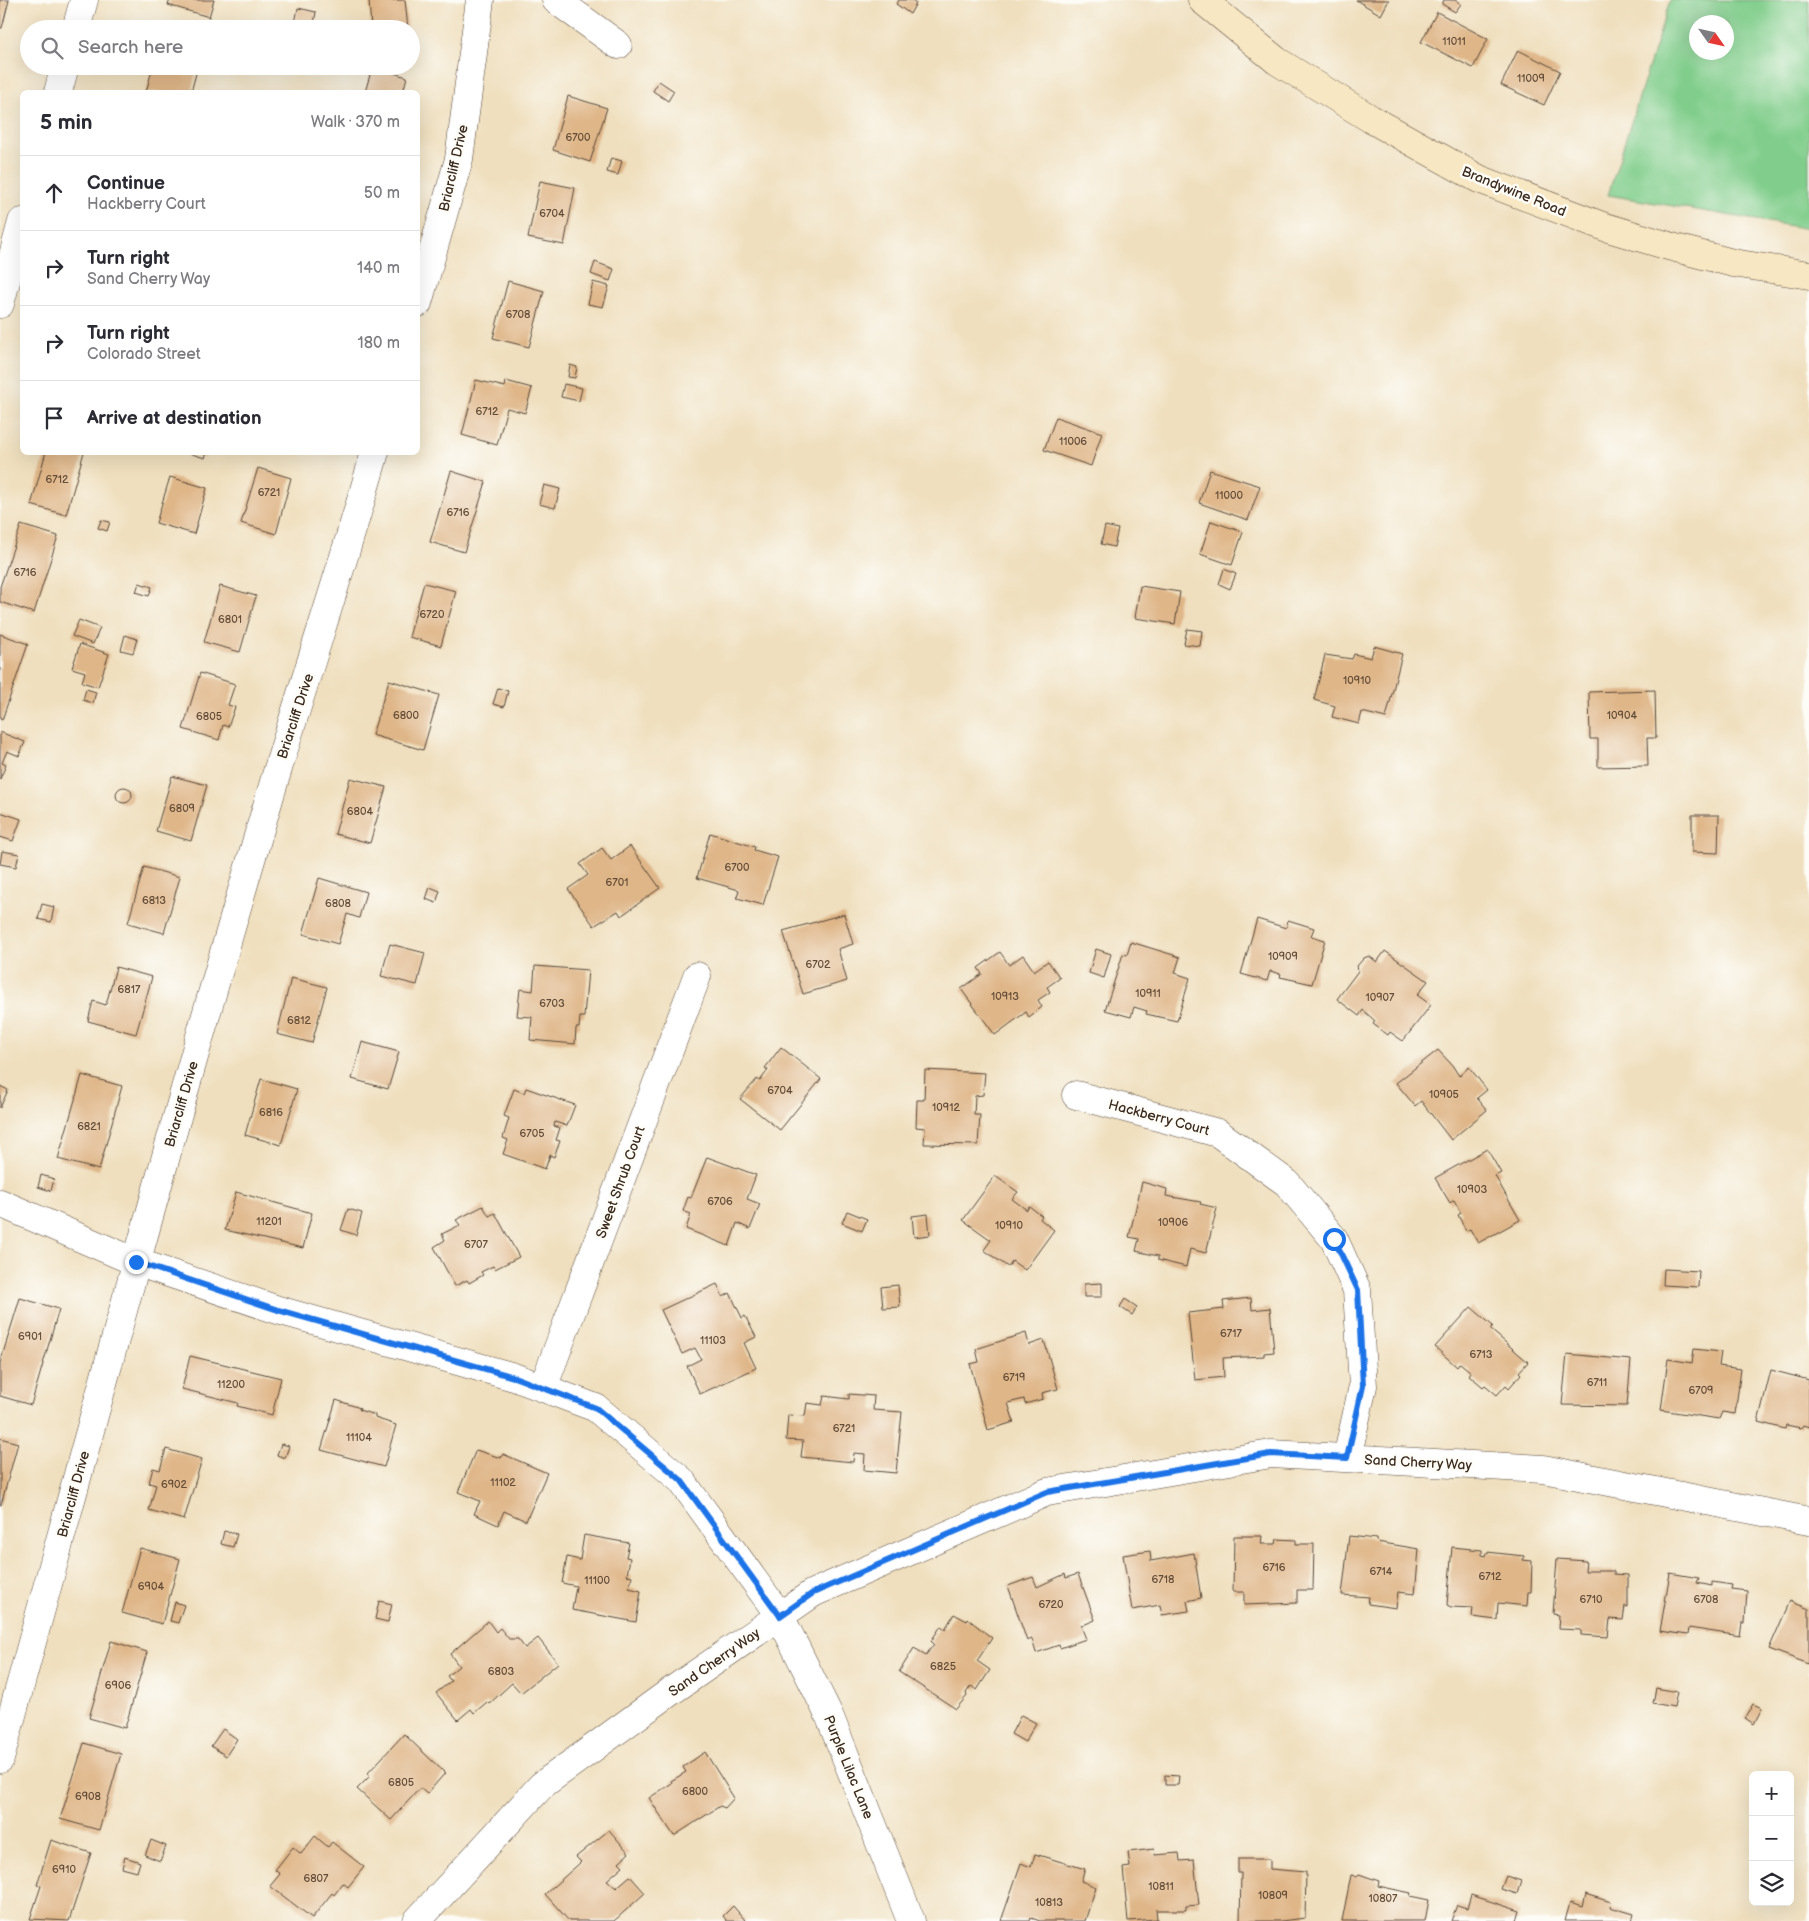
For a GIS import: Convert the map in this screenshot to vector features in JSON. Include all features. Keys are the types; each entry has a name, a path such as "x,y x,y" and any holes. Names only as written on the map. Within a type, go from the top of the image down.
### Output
{"main road":[{"name":"Brandywine Road","path":"1202,0 1277,62 1371,119 1478,179 1605,227 1672,247 1733,263 1809,276"}],"street":[{"path":"78,20 84,0"},
{"name":"Briarcliff Drive","path":"420,296 459,159 480,0"},
{"path":"556,0 618,45"},
{"path":"59,90 63,75"},
{"path":"0,304 20,229"},
{"name":"Briarcliff Drive","path":"0,1759 136,1262 270,796 342,567 374,455"},
{"name":"Sweet Shrub Court","path":"543,1388 697,976"},
{"name":"Hackberry Court","path":"1076,1095 1218,1133 1287,1183 1334,1239 1358,1290 1363,1386 1347,1458"},
{"name":"Purple Lilac Lane","path":"0,1203 136,1262 278,1310 514,1377 596,1408 681,1480 780,1616 829,1714 911,1921"},
{"name":"Sand Cherry Way","path":"417,1921 542,1785 813,1593 1047,1492 1271,1454 1543,1469 1809,1521"}],"green space":[{"path":"1670,0 1809,0 1809,229 1608,195"}],"building":[{"path":"0,0 9,0 2,28 0,28"},
{"path":"170,0 214,0 209,17 168,5"},
{"path":"369,0 405,0 407,20 370,20"},
{"path":"899,0 912,0 916,3 910,14 896,4"},
{"path":"1356,0 1389,0 1381,15"},
{"path":"1444,0 1455,0 1461,4 1455,12 1442,4"},
{"path":"298,8 316,12 315,20 296,20"},
{"path":"1437,12 1488,39 1473,68 1421,42"},
{"path":"1518,50 1560,71 1544,105 1501,85"},
{"path":"151,75 196,75 192,90 147,90"},
{"path":"370,75 400,75 407,77 404,90 366,90"},
{"path":"659,81 674,91 668,101 653,91"},
{"path":"568,96 607,108 590,162 553,150"},
{"path":"611,158 622,161 618,175 607,172"},
{"path":"540,181 575,188 564,245 528,238"},
{"path":"595,262 614,269 610,281 591,274"},
{"path":"508,281 544,291 529,347 493,338"},
{"path":"593,282 609,286 603,307 588,304"},
{"path":"570,365 577,367 575,378 568,377"},
{"path":"476,380 505,387 506,381 532,388 525,413 507,408 497,445 462,435"},
{"path":"564,384 582,388 579,401 561,397"},
{"path":"1056,417 1102,433 1091,466 1044,450"},
{"path":"45,455 83,455 66,515 31,505"},
{"path":"195,455 206,455 205,458"},
{"path":"258,468 291,478 276,534 241,523"},
{"path":"1210,470 1260,486 1248,520 1199,503"},
{"path":"451,471 486,482 464,552 430,542"},
{"path":"170,477 207,488 194,534 156,523"},
{"path":"544,485 560,489 555,508 539,504"},
{"path":"101,520 110,522 107,531 98,528"},
{"path":"1211,521 1243,532 1232,565 1200,554"},
{"path":"21,525 58,536 34,613 0,602 0,587"},
{"path":"1105,526 1118,529 1114,547 1101,544"},
{"path":"1224,569 1236,574 1230,589 1219,584"},
{"path":"139,583 152,587 149,596 136,592"},
{"path":"424,583 456,591 441,646 409,637"},
{"path":"220,586 256,596 240,652 204,642"},
{"path":"1140,586 1180,592 1175,624 1135,618"},
{"path":"79,620 100,628 93,644 72,636"},
{"path":"1187,629 1202,631 1200,646 1184,644"},
{"path":"0,634 28,644 2,720 0,719"},
{"path":"125,635 137,639 133,653 121,650"},
{"path":"80,644 109,654 98,687 82,682 85,672 72,668"},
{"path":"1374,646 1402,654 1386,718 1362,712 1359,724 1332,717 1335,706 1314,700 1325,655 1352,659 1354,654 1371,658"},
{"path":"200,673 235,684 228,705 235,707 228,727 223,725 219,740 183,729"},
{"path":"389,680 439,695 423,750 372,735"},
{"path":"498,688 508,691 504,707 493,704"},
{"path":"86,689 96,692 93,703 83,700"},
{"path":"1655,690 1656,738 1647,738 1648,766 1598,767 1598,739 1590,739 1589,692"},
{"path":"0,732 25,742 19,756 7,751 2,763 6,765 0,779"},
{"path":"172,776 207,785 191,841 156,831"},
{"path":"350,778 386,787 370,843 335,834"},
{"path":"124,787 132,795 124,803 116,795"},
{"path":"0,812 21,819 13,841 0,837"},
{"path":"1692,815 1719,815 1718,853 1692,852"},
{"path":"710,833 755,847 754,850 778,857 763,905 737,898 739,890 697,878"},
{"path":"630,846 660,888 621,916 618,911 594,926 568,889 588,875 580,864 602,848 611,860"},
{"path":"2,851 19,854 16,867 0,864"},
{"path":"144,867 180,877 164,933 128,923"},
{"path":"319,878 366,892 359,918 347,914 338,944 303,934"},
{"path":"430,887 440,891 436,903 426,899"},
{"path":"42,904 54,907 51,922 38,919"},
{"path":"844,914 853,944 838,949 847,981 803,994 783,931"},
{"path":"1257,919 1286,928 1288,920 1314,928 1311,936 1325,940 1312,984 1280,977 1281,974 1270,971 1267,981 1241,974"},
{"path":"1131,942 1180,957 1175,973 1190,978 1177,1021 1146,1014 1147,1011 1134,1007 1131,1017 1105,1010 1123,954 1127,955"},
{"path":"390,944 425,953 417,985 381,976"},
{"path":"1096,949 1111,954 1104,978 1089,973"},
{"path":"1385,951 1428,981 1417,995 1431,1005 1403,1041 1390,1032 1388,1035 1373,1024 1375,1021 1363,1010 1359,1016 1337,999 1358,971 1357,966 1364,958 1369,956 1377,962"},
{"path":"1000,952 1009,965 1023,955 1034,971 1048,961 1060,978 1047,987 1050,992 1038,1000 1042,1007 1029,1017 1026,1012 995,1035 961,989 982,974 978,968"},
{"path":"535,966 588,970 584,1017 580,1017 579,1028 576,1028 575,1044 530,1040 532,1017 517,1016 520,989 533,991"},
{"path":"116,967 152,977 136,1034 88,1021 93,1001 106,1005"},
{"path":"291,978 327,987 312,1043 277,1034"},
{"path":"362,1042 399,1052 388,1089 352,1079"},
{"path":"781,1047 821,1079 780,1130 740,1099 757,1079 760,1081 768,1070 765,1068"},
{"path":"1438,1050 1459,1076 1469,1067 1487,1090 1477,1098 1487,1110 1451,1140 1421,1101 1415,1106 1396,1083"},
{"path":"925,1070 985,1073 983,1095 975,1096 974,1115 980,1115 978,1145 924,1144 925,1128 916,1127 917,1100 924,1100"},
{"path":"82,1075 122,1086 99,1170 58,1159"},
{"path":"261,1079 297,1089 281,1145 245,1135"},
{"path":"0,1086 8,1090 0,1108"},
{"path":"526,1088 575,1105 567,1126 555,1122 554,1126 560,1128 556,1140 560,1141 554,1157 550,1155 545,1169 503,1154 508,1140 503,1138 509,1118 504,1116 514,1089 524,1093"},
{"path":"1487,1149 1501,1173 1495,1176 1520,1220 1478,1243 1470,1229 1466,1231 1458,1215 1461,1213 1454,1200 1450,1203 1435,1178"},
{"path":"707,1157 756,1175 747,1199 760,1204 750,1229 737,1223 729,1246 686,1229 691,1214 683,1211 688,1197 691,1198"},
{"path":"41,1175 54,1179 51,1191 38,1187"},
{"path":"995,1176 1018,1192 1012,1199 1027,1210 1029,1206 1042,1216 1040,1219 1054,1230 1025,1270 1012,1261 1008,1267 984,1250 991,1240 963,1220"},
{"path":"1142,1182 1167,1189 1166,1196 1201,1202 1200,1204 1217,1208 1206,1253 1190,1249 1186,1267 1158,1260 1158,1256 1136,1251 1139,1239 1129,1237"},
{"path":"236,1192 312,1213 303,1248 225,1230"},
{"path":"483,1206 489,1216 495,1213 519,1257 495,1269 493,1266 481,1272 483,1275 469,1283 467,1280 455,1286 434,1247 445,1240 442,1234 460,1225 456,1220"},
{"path":"348,1209 362,1213 356,1235 341,1230"},
{"path":"847,1211 867,1219 862,1231 842,1223"},
{"path":"928,1214 930,1235 914,1237 912,1216"},
{"path":"1664,1269 1699,1271 1698,1287 1663,1285"},
{"path":"1102,1283 1102,1297 1084,1297 1084,1284"},
{"path":"717,1284 723,1297 730,1293 742,1318 745,1316 756,1337 744,1343 756,1368 700,1394 687,1366 701,1359 695,1348 682,1354 661,1310"},
{"path":"898,1285 900,1307 883,1308 881,1287"},
{"path":"20,1298 59,1309 31,1405 0,1396 0,1363"},
{"path":"1251,1298 1252,1310 1270,1308 1274,1352 1264,1353 1264,1356 1223,1358 1224,1377 1195,1380 1188,1313 1224,1309 1223,1301"},
{"path":"1125,1299 1137,1307 1132,1315 1120,1307"},
{"path":"1471,1307 1493,1326 1490,1329 1528,1362 1509,1388 1506,1385 1497,1395 1485,1385 1483,1387 1469,1375 1471,1372 1460,1363 1457,1367 1435,1347"},
{"path":"1026,1333 1029,1345 1044,1340 1058,1389 1042,1393 1043,1399 1025,1404 1024,1399 1008,1403 1014,1422 988,1430 970,1364 979,1362 976,1349"},
{"path":"1694,1349 1721,1352 1719,1366 1741,1369 1735,1414 1722,1412 1719,1419 1661,1410 1668,1359 1692,1363"},
{"path":"1567,1354 1631,1360 1627,1406 1562,1405"},
{"path":"190,1356 281,1378 272,1415 237,1406 238,1403 182,1389"},
{"path":"1771,1370 1809,1380 1809,1427 1803,1425 1801,1428 1786,1425 1785,1429 1758,1422"},
{"path":"849,1394 874,1396 873,1410 902,1412 896,1473 864,1470 865,1454 854,1453 853,1462 801,1457 803,1441 786,1440 788,1415 805,1416 807,1403 822,1405 824,1396 849,1399"},
{"path":"336,1400 360,1408 359,1410 375,1415 375,1418 396,1425 384,1467 321,1450"},
{"path":"0,1438 18,1443 1,1505 0,1505"},
{"path":"281,1444 289,1446 285,1458 277,1455"},
{"path":"166,1449 202,1459 184,1520 149,1510 156,1485 149,1483 153,1468 160,1470"},
{"path":"476,1450 501,1458 503,1454 547,1473 526,1521 504,1511 498,1525 474,1514 480,1501 458,1492"},
{"path":"224,1531 237,1534 233,1547 221,1544"},
{"path":"584,1535 629,1543 626,1557 630,1558 627,1575 632,1576 629,1588 641,1591 636,1622 572,1610 576,1586 562,1583 567,1557 580,1560"},
{"path":"1234,1536 1262,1536 1261,1544 1276,1544 1277,1539 1296,1540 1296,1544 1314,1544 1313,1590 1297,1590 1297,1603 1244,1605 1244,1592 1233,1592"},
{"path":"1349,1536 1377,1539 1377,1542 1419,1549 1415,1594 1398,1592 1396,1608 1368,1604 1369,1597 1342,1595"},
{"path":"1452,1547 1482,1550 1482,1555 1486,1556 1487,1552 1524,1556 1523,1560 1532,1561 1531,1592 1528,1592 1527,1606 1498,1603 1497,1620 1472,1617 1473,1608 1451,1607 1447,1605"},
{"path":"140,1548 180,1559 162,1624 122,1613"},
{"path":"1150,1551 1151,1561 1194,1553 1201,1598 1187,1601 1189,1611 1162,1615 1160,1605 1132,1610 1123,1555"},
{"path":"1557,1559 1586,1561 1585,1571 1614,1571 1614,1574 1628,1575 1628,1607 1625,1606 1623,1620 1610,1619 1608,1637 1581,1635 1581,1630 1558,1629 1559,1615 1553,1614"},
{"path":"1670,1573 1699,1578 1697,1583 1712,1586 1712,1582 1732,1585 1731,1589 1747,1591 1745,1623 1742,1623 1740,1636 1689,1628 1688,1635 1660,1631"},
{"path":"1065,1574 1066,1578 1078,1574 1095,1620 1081,1626 1086,1639 1060,1648 1059,1645 1036,1653 1032,1639 1027,1641 1008,1586 1033,1577 1037,1587"},
{"path":"379,1601 392,1604 388,1622 375,1619"},
{"path":"1790,1601 1809,1609 1809,1664 1769,1649"},
{"path":"175,1602 184,1605 178,1623 170,1621"},
{"path":"954,1614 967,1621 968,1619 992,1638 977,1661 990,1670 977,1690 971,1686 966,1693 967,1696 956,1709 899,1672 914,1648 926,1655 934,1644 931,1641 941,1626 945,1629"},
{"path":"488,1621 496,1632 500,1628 509,1639 518,1639 525,1648 538,1638 558,1663 521,1693 512,1683 489,1704 487,1702 474,1713 471,1709 458,1720 436,1693 451,1681 447,1676 459,1666 450,1654"},
{"path":"111,1641 147,1652 125,1728 89,1718"},
{"path":"1656,1688 1677,1692 1674,1707 1653,1703"},
{"path":"1753,1704 1762,1708 1754,1724 1745,1718"},
{"path":"1021,1715 1036,1723 1025,1742 1011,1734"},
{"path":"223,1729 237,1739 226,1756 211,1746"},
{"path":"404,1734 445,1773 427,1794 420,1788 391,1820 357,1789 370,1776 367,1774"},
{"path":"84,1743 121,1754 99,1830 60,1819"},
{"path":"705,1752 734,1798 725,1808 720,1806 674,1836 649,1798 686,1772 683,1767"},
{"path":"1165,1775 1179,1776 1178,1785 1165,1785"},
{"path":"609,1830 629,1853 619,1862 623,1866 607,1880 616,1888 630,1876 645,1893 614,1921 569,1921 545,1894 581,1862 576,1857"},
{"path":"315,1836 328,1847 332,1842 364,1867 348,1887 343,1883 334,1895 332,1893 312,1918 270,1886 280,1874 275,1870 293,1847 301,1854"},
{"path":"51,1840 91,1853 69,1921 30,1919 41,1886 37,1885"},
{"path":"151,1840 166,1846 160,1861 145,1855"},
{"path":"1154,1849 1155,1855 1179,1853 1180,1861 1194,1860 1199,1905 1186,1906 1186,1910 1156,1910 1157,1919 1128,1921 1123,1868 1130,1867 1128,1852"},
{"path":"1035,1854 1085,1869 1081,1881 1096,1887 1085,1921 1040,1921 1031,1918 1030,1921 1001,1921 1021,1863 1031,1867"},
{"path":"125,1857 140,1862 137,1872 122,1868"},
{"path":"1238,1859 1270,1859 1270,1869 1306,1872 1305,1918 1281,1921 1240,1921 1241,1873 1238,1873"},
{"path":"1359,1874 1379,1881 1378,1886 1411,1893 1410,1896 1429,1900 1425,1921 1342,1921 1351,1875 1357,1876"},
{"path":"1506,1876 1521,1881 1517,1894 1501,1889"},
{"path":"1585,1894 1611,1902 1610,1907 1634,1914 1632,1921 1565,1921 1570,1903 1582,1907"},
{"path":"1471,1895 1520,1911 1517,1921 1451,1921 1457,1905 1467,1908"},
{"path":"733,1906 745,1920 727,1921 723,1916"}],"route":[{"path":"136,1262 278,1310 514,1377 596,1408 681,1480 780,1616 813,1593 1047,1492 1271,1454 1347,1458 1363,1386 1358,1290 1334,1239"}]}
